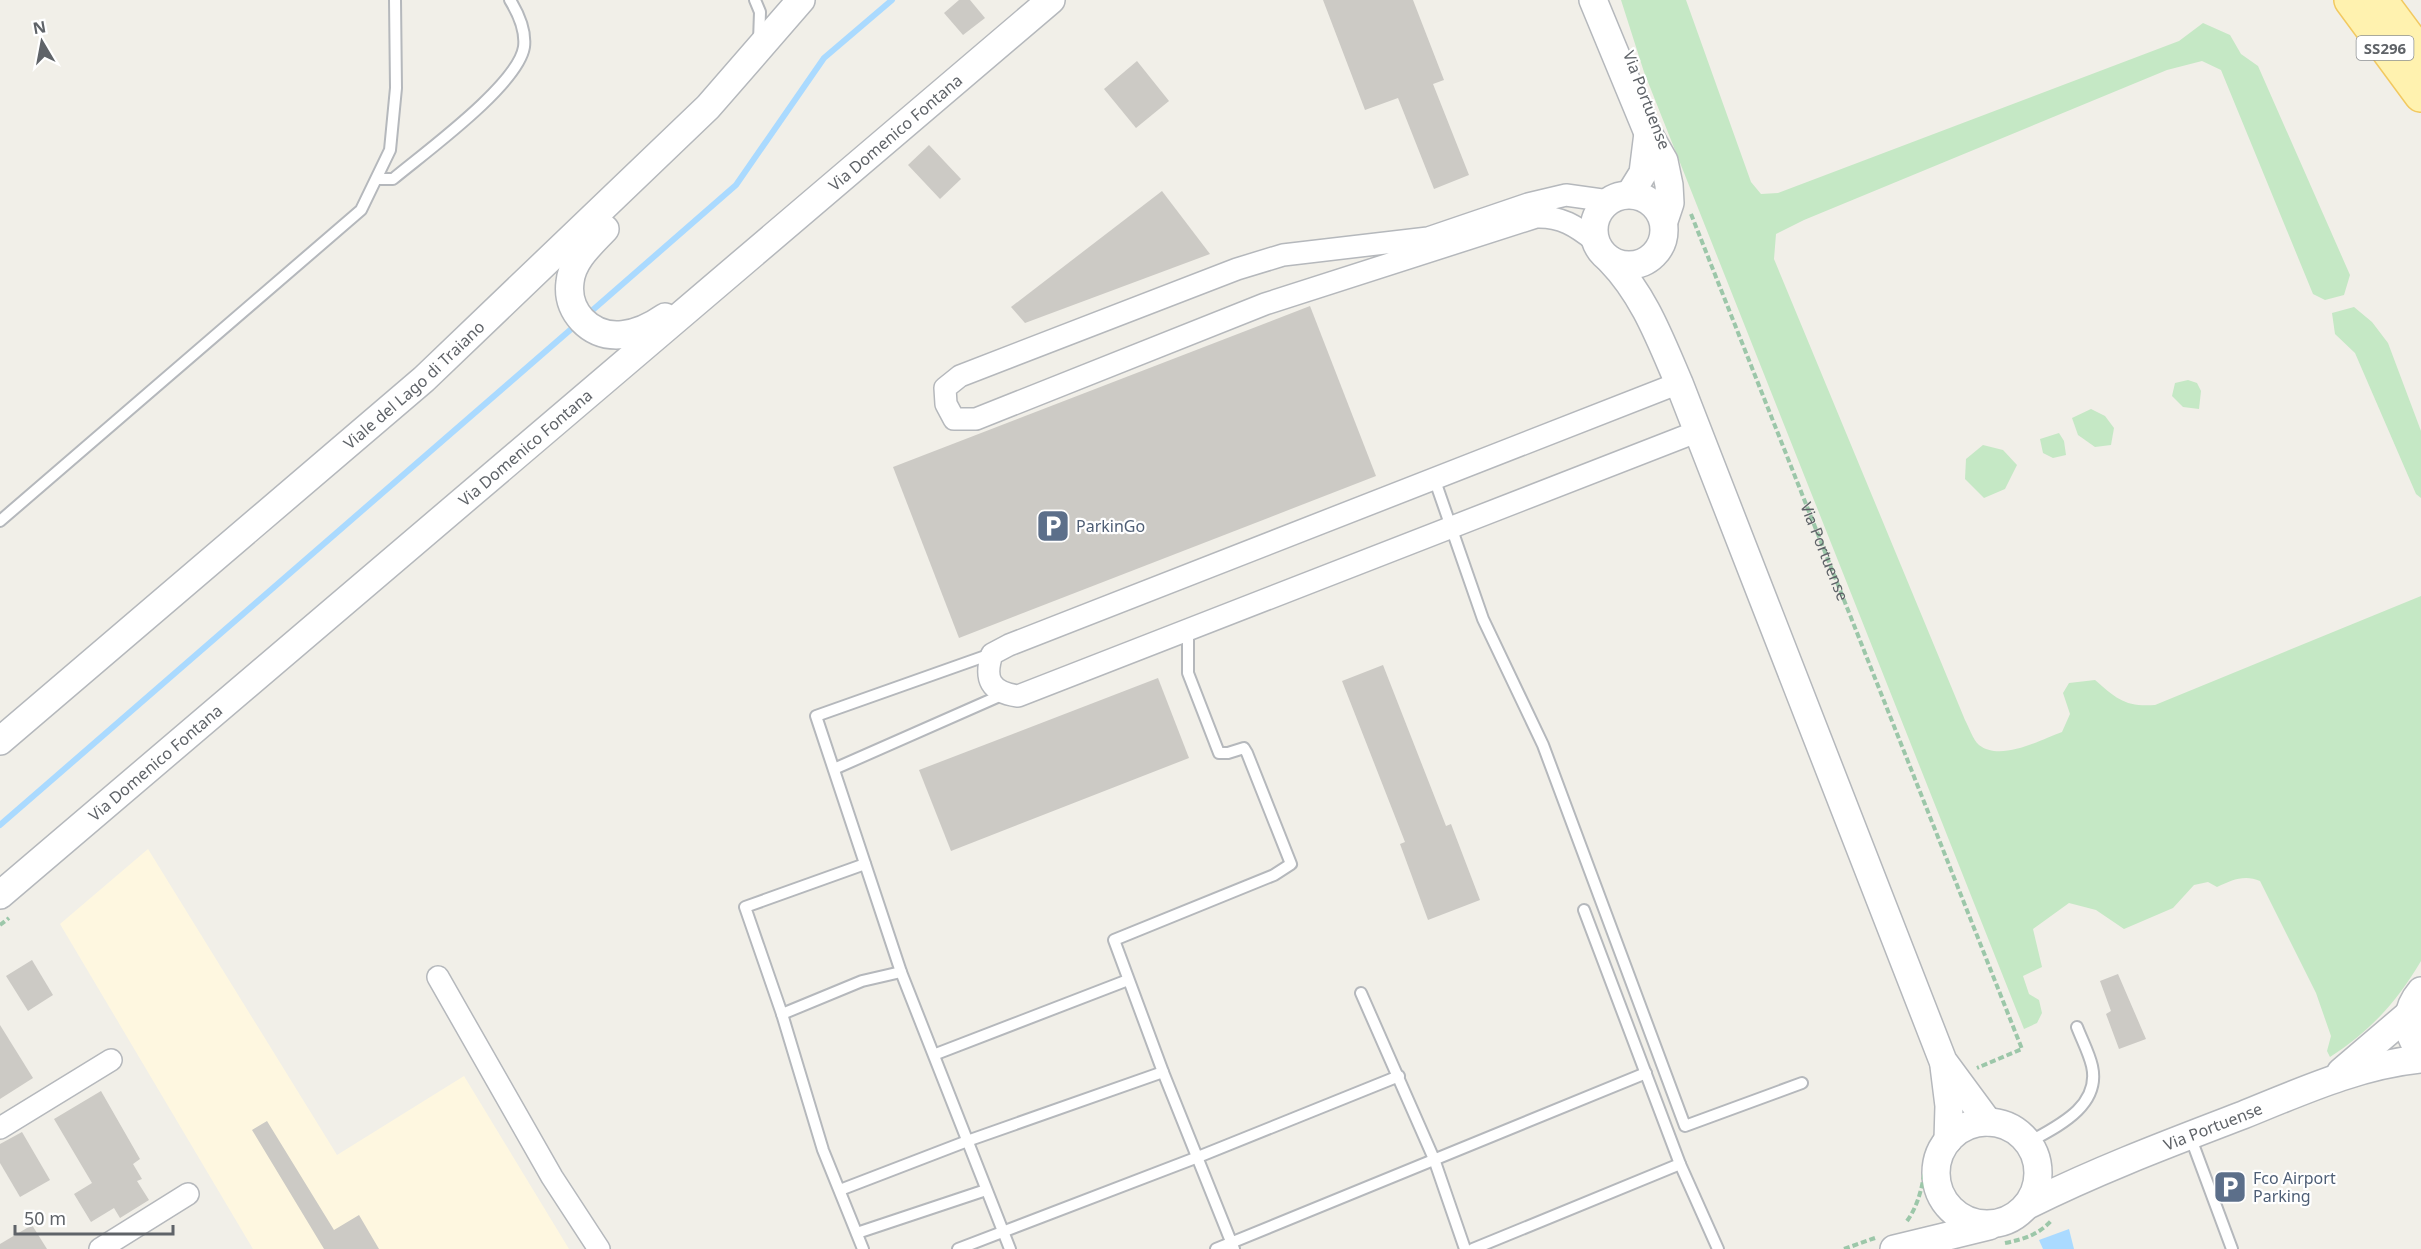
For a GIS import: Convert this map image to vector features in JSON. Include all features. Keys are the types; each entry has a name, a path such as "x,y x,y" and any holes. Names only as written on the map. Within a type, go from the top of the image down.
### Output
{"main road":[{"name":"SS296","path":"2351,0 2421,95"},
{"name":"SS296","path":"2380,0 2421,55"}],"street":[{"name":"Viale del Lago di Traiano","path":"0,741 424,379 708,107 801,0"},
{"name":"Via Domenico Fontana","path":"0,895 1051,0"},
{"name":"Via Portuense","path":"1593,0 1648,133 1664,161 1670,185 1670,203 1664,221"},
{"path":"708,107 653,177 580,255 570,280 571,303 588,327 611,337 632,333 654,324 741,264"},
{"name":"Via Portuense","path":"1619,198 1642,173 1648,133"},
{"path":"1566,195 1647,199 1655,205 1664,221 1662,244 1646,261 1622,265 1575,225 1552,216 1536,217 1265,304 976,419 954,419 946,405 945,388 960,376 1237,269 1283,255 1428,238 1528,204 1566,195"},
{"path":"1619,198 1595,219 1603,250 1629,279 1649,313 1956,1066 1988,1122"},
{"path":"1646,261 1649,313"},
{"path":"1678,383 992,654 987,669 991,684 1004,694 1018,696 1696,432"},
{"path":"438,977 552,1177 599,1249"},
{"path":"2415,1002 2410,1034 2421,1052"},
{"name":"Via Portuense","path":"2331,1080 2373,1048 2415,1002"},
{"name":"Via Portuense","path":"2028,1205 2095,1172 2331,1080 2402,1060 2421,1059"},
{"path":"0,1128 111,1060"},
{"path":"1956,1066 1935,1168 1936,1184 1941,1199 1950,1211 1963,1219 1992,1225"},
{"path":"1896,1239 1960,1235 2012,1219 2028,1205 2035,1191 2038,1176 2033,1151 2014,1129 1988,1122 1975,1123 1960,1129 1940,1142"},
{"name":"Via Portuense","path":"2033,1151 2049,1167 2095,1172"},
{"path":"100,1249 188,1194"},
{"path":"1896,1239 1930,1225 1941,1199"}],"lane":[{"path":"0,521 361,210 378,179 390,150 396,88 395,0"},
{"path":"378,179 393,179 494,93 516,67 524,47 522,28 510,0"},
{"path":"755,0 760,12 758,50"},
{"path":"1434,478 1483,619 1543,745 1685,1126 1802,1083"},
{"path":"1188,630 1188,673 1220,753 1244,748 1291,864 1281,872 1114,940 1163,1072 1233,1246"},
{"path":"992,654 816,716 902,972 1011,1249"},
{"path":"834,769 1004,694"},
{"path":"863,1249 823,1150 782,1014 745,907 865,864"},
{"path":"1584,910 1680,1164 1718,1249"},
{"path":"782,1014 862,981 902,972"},
{"path":"936,1054 1128,980"},
{"path":"1361,993 1434,1159 1465,1249"},
{"path":"2033,1151 2079,1111 2092,1088 2092,1068 2077,1027"},
{"path":"840,1190 970,1140 1163,1072"},
{"path":"1216,1249 1233,1246 1434,1159 1646,1073"},
{"path":"958,1249 1198,1157 1399,1076"},
{"path":"2190,1135 2232,1249"},
{"path":"1473,1249 1680,1164"},
{"path":"857,1233 986,1190"}],"path":[{"name":"Via Portuense","path":"1689,207 2022,1049 1956,1066"},
{"path":"1844,1249 1896,1239 1917,1207 1940,1142"}],"shaded area":[{"path":"148,849 337,1155 464,1076 569,1249 253,1249 60,924"}],"green space":[{"path":"1621,0 1686,0 1751,182 1761,194 1778,193 2179,41 2203,23 2230,35 2241,54 2258,66 2350,275 2344,295 2325,300 2313,294 2221,70 2202,61 2167,70 1804,220 1776,234 1774,259 1965,720 1979,745 1988,750 2020,748 2062,732 2070,714 2063,693 2069,683 2095,680 2109,692 2129,703 2155,705 2421,596 2421,961 2382,1015 2358,1037 2330,1057 2327,1051 2331,1036 2316,993 2260,881 2249,878 2233,880 2217,887 2208,882 2194,885 2173,908 2124,929 2096,910 2069,903 2033,929 2042,967 2023,976 2029,994 2039,1000 2042,1013 2037,1023 2024,1029 1644,72"},
{"path":"2354,307 2372,322 2388,343 2421,431 2421,498 2416,494 2355,353 2335,334 2332,313"},
{"path":"2188,380 2197,383 2201,391 2199,409 2183,407 2172,396 2175,383"},
{"path":"2091,409 2105,416 2114,428 2111,445 2095,447 2078,435 2072,418"},
{"path":"2059,433 2064,441 2066,455 2053,458 2043,453 2040,439"},
{"path":"1983,445 2003,450 2017,465 2005,489 1984,498 1965,479 1966,459"}],"water":[{"path":"2069,1229 2074,1249 2043,1249 2039,1240"}],"building":[{"path":"959,0 970,0 985,18 963,35 944,13"},
{"path":"1323,0 1413,0 1444,80 1433,84 1469,175 1434,189 1398,98 1365,110"},
{"path":"1137,61 1169,101 1136,128 1104,89"},
{"path":"929,145 961,179 940,199 908,165"},
{"path":"1162,191 1210,254 1025,323 1011,307"},
{"path":"1310,306 1376,476 959,638 893,467"},
{"path":"1383,665 1446,826 1451,824 1480,900 1428,920 1400,844 1405,842 1342,681"},
{"path":"1158,678 1189,758 951,851 919,770"},
{"path":"32,960 53,995 28,1011 6,976"},
{"path":"2118,974 2146,1039 2119,1049 2106,1014 2111,1011 2100,981"},
{"path":"0,1025 33,1078 0,1099"},
{"path":"101,1091 140,1159 133,1164 142,1179 137,1181 149,1200 120,1218 114,1208 91,1222 74,1194 92,1183 54,1119"},
{"path":"267,1121 334,1230 359,1215 379,1249 324,1249 252,1130"},
{"path":"22,1132 50,1180 20,1197 0,1163 0,1144"},
{"path":"32,1225 47,1249 0,1249 0,1244"}],"waterway":[{"path":"587,315 736,185 824,58 892,0"},
{"path":"0,825 577,324"}],"place":[{"name":"ParkinGo","path":"1053,526"},
{"name":"Fco Airport Parking","path":"2230,1187"}]}
